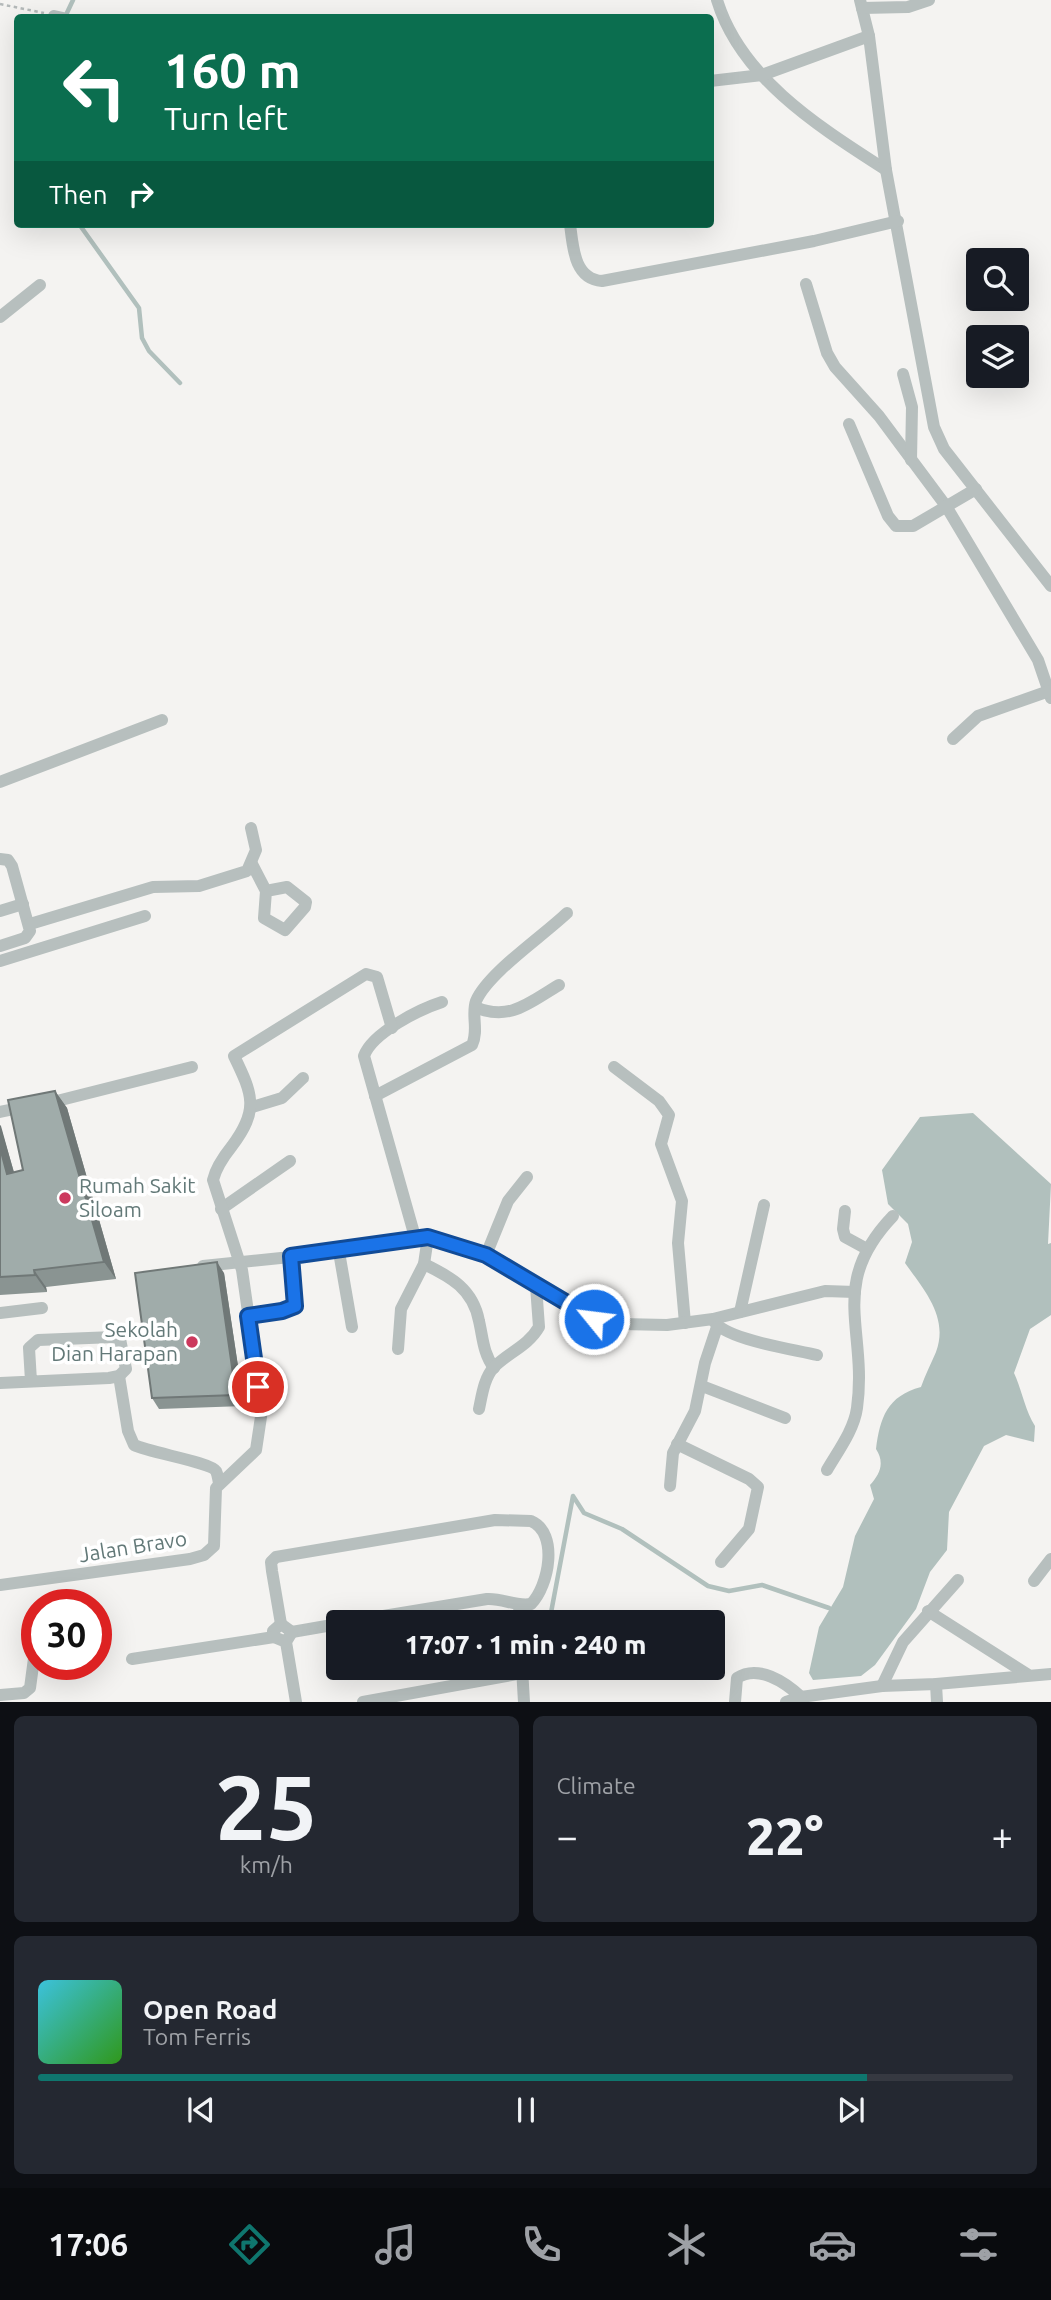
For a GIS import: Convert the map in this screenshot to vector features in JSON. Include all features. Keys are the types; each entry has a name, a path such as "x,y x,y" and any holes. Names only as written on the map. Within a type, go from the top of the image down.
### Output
{"street":[{"path":"717,0 739,45 762,75 816,124 886,170"},
{"path":"929,0 908,7 861,4 869,36 886,170 898,221 934,427 944,449 1051,586"},
{"path":"714,80 762,75 869,36"},
{"path":"571,228 581,270 589,279 602,281 814,241 898,221"},
{"path":"806,284 827,353 835,367 879,416 946,506 1038,660 1050,695 978,716 953,739"},
{"path":"0,317 40,285"},
{"path":"903,374 912,407 911,460"},
{"path":"849,424 896,526 913,526 976,489"},
{"path":"0,782 162,720"},
{"path":"30,924 153,887 199,886 247,871 253,864 256,850 251,828"},
{"path":"0,859 8,859 11,863 30,924 27,936 0,946"},
{"path":"253,864 266,891"},
{"path":"0,911 23,904"},
{"path":"376,1096 472,1045 476,1034 475,1007 495,974 567,913"},
{"path":"0,961 145,916"},
{"path":"31,1381 29,1348 33,1342 45,1339 120,1339 127,1365 119,1376 128,1431 134,1445 150,1453 208,1464 216,1472 219,1483 247,1461 259,1445 262,1410 240,1261 221,1209 214,1176 247,1125 252,1107 247,1084 234,1055 360,976 376,976 393,1028"},
{"path":"475,1007 489,1013 508,1013 559,985"},
{"path":"398,1349 404,1300 424,1264 421,1237 367,1072 365,1053 409,1016 442,1002"},
{"path":"0,1112 96,1093 192,1067"},
{"path":"614,1067 659,1101 669,1115 662,1146 682,1201 678,1243 685,1323"},
{"path":"252,1107 282,1098 303,1078"},
{"path":"221,1209 290,1161"},
{"path":"486,1255 508,1201 527,1177"},
{"path":"740,1312 764,1205"},
{"path":"845,1210 845,1237 867,1249"},
{"path":"827,1470 857,1410 855,1292 860,1260 893,1216"},
{"path":"190,1268 339,1252 421,1237 486,1255 594,1319 644,1325 715,1323 740,1312 825,1292 855,1292"},
{"path":"339,1252 352,1327"},
{"path":"248,1316 282,1311 295,1306 291,1256"},
{"path":"424,1264 459,1282 466,1290 479,1319 486,1355 494,1368"},
{"path":"479,1409 484,1388 494,1368 536,1332 540,1321 536,1286"},
{"path":"0,1313 43,1308"},
{"path":"715,1323 736,1335 817,1355"},
{"path":"670,1486 670,1462 695,1411 715,1323"},
{"path":"0,1383 119,1376"},
{"path":"702,1386 785,1418"},
{"path":"677,1444 749,1479 758,1487 749,1529 721,1562"},
{"name":"Jalan Bravo","path":"0,1585 204,1555 215,1542 215,1500 219,1483"},
{"path":"296,1702 272,1571 271,1562 276,1557 495,1520 531,1521 541,1527 546,1538 547,1563 541,1589 531,1604 519,1605 503,1599 487,1599 420,1610"},
{"path":"1034,1581 1051,1559"},
{"path":"882,1686 887,1670 903,1642 958,1580"},
{"path":"519,1605 519,1610"},
{"path":"929,1611 1027,1674"},
{"path":"132,1659 326,1626"},
{"path":"735,1702 737,1678 753,1673 771,1676 801,1697"},
{"path":"786,1702 801,1697 882,1686 1051,1674"},
{"path":"0,1695 19,1694 30,1688 31,1680"},
{"path":"363,1702 388,1700 478,1680"},
{"path":"523,1680 524,1702"},
{"path":"936,1684 937,1702"}],"path":[{"path":"0,4 45,14"}],"shaded area":[{"path":"973,1113 1051,1184 1048,1244 1051,1243 1051,1315 1030,1329 1014,1373 1035,1426 1034,1442 1006,1435 984,1446 949,1512 947,1550 930,1572 916,1609 875,1665 861,1676 813,1680 809,1673 819,1627 843,1587 855,1536 874,1499 870,1485 880,1468 876,1449 883,1418 900,1396 921,1387 939,1339 937,1316 932,1304 905,1263 912,1242 908,1224 888,1204 882,1170 920,1117"}],"building":[{"path":"55,1091 104,1262 34,1270 35,1275 0,1277 0,1148 7,1174 23,1170 8,1100"},
{"name":"Sekolah Dian Harapan","path":"217,1262 236,1395 152,1398 135,1273"}],"waterway":[{"path":"66,14 73,0"},
{"path":"82,228 139,308 142,338 149,351 180,383"},
{"path":"552,1610 573,1496 584,1513 622,1529 708,1586 729,1591 762,1585 829,1608"}],"place":[{"name":"Rumah Sakit Siloam","path":"65,1198"},
{"name":"Sekolah Dian Harapan","path":"192,1342"}],"route":[{"path":"258,1387 248,1316 282,1311 295,1306 291,1256 339,1252 415,1237 428,1237 486,1255 594,1319"}]}
